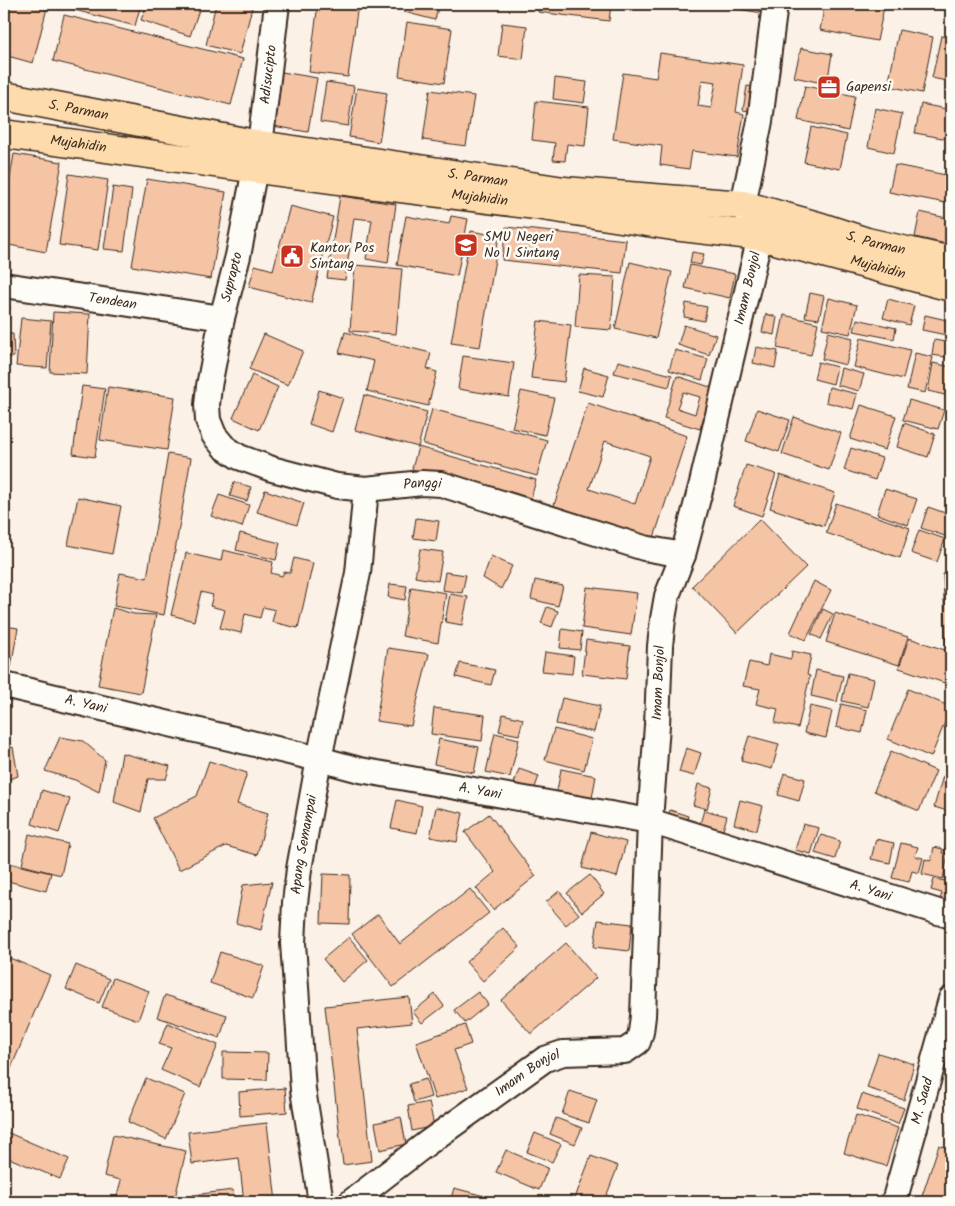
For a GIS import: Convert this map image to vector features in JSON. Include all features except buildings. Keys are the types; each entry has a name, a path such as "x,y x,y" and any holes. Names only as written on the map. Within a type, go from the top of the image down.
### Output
{"main road":[{"name":"S. Parman","path":"4,96 258,157 564,191 744,205 867,242 951,261"},
{"name":"Mujahidin","path":"4,134 258,157 367,184 760,236 951,287"}],"street":[{"name":"Adisucipto","path":"258,157 277,4"},
{"path":"744,205 760,122 775,4"},
{"name":"Suprapto","path":"209,386 222,318 238,256 258,157"},
{"name":"Imam Bonjol","path":"351,1202 426,1144 545,1059 563,1053 625,1051 638,1042 643,1016 650,821 663,619 668,596 683,555 702,483 760,236 744,205"},
{"name":"Tendean","path":"4,285 222,318"},
{"name":"Panggi","path":"209,386 208,420 214,435 224,447 239,457 272,469 337,486 366,489 422,483 441,484 644,548 683,555"},
{"name":"Apang Semampai","path":"322,1202 303,1090 293,943 299,869 319,759 358,573 366,489"},
{"name":"A. Yani","path":"4,685 360,770 650,821 951,916"},
{"name":"M. Saad","path":"894,1202 951,999"}],"place":[{"name":"Gapensi","path":"829,87"},
{"name":"SMU Negeri No 1 Sintang","path":"466,245"},
{"name":"Kantor Pos Sintang","path":"292,256"}]}
